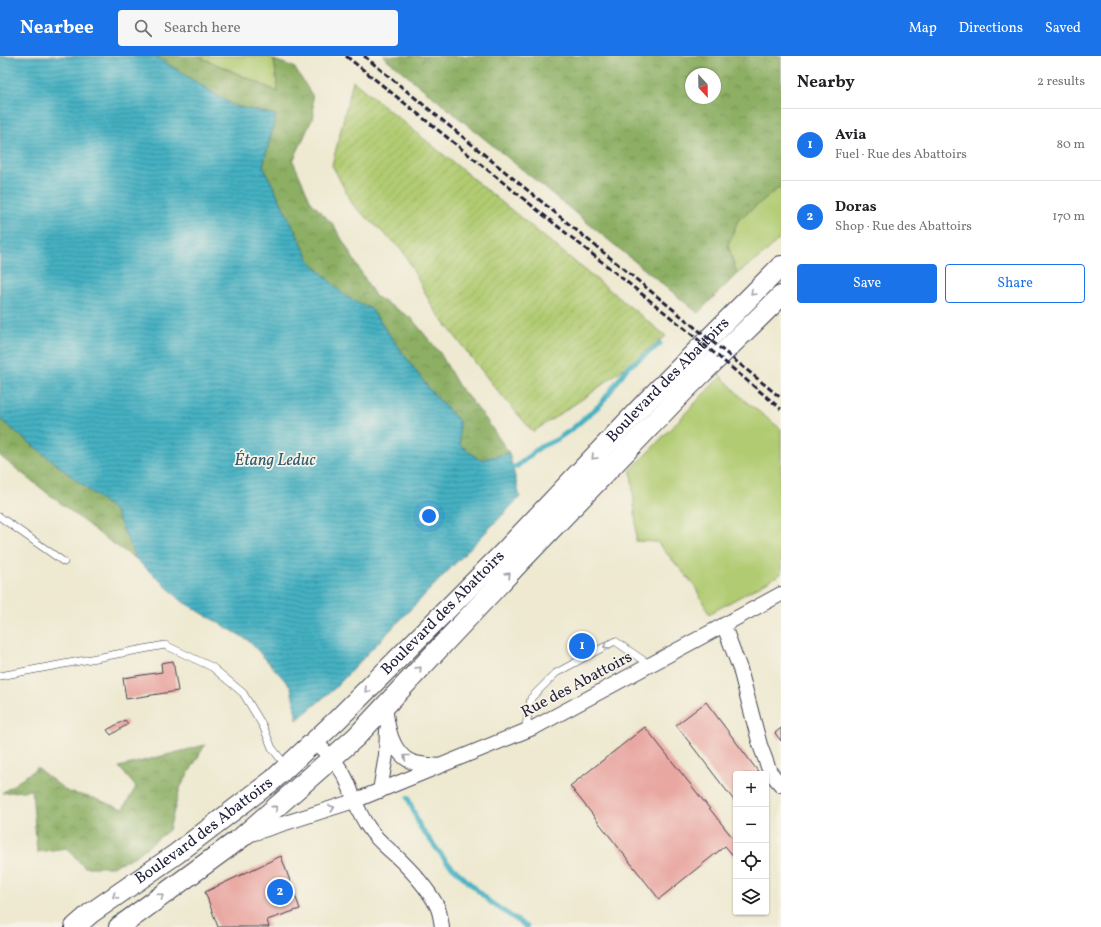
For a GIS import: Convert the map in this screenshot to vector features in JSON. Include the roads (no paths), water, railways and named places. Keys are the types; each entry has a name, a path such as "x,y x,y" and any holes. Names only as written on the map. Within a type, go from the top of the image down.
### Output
{"street":[{"name":"Boulevard des Abattoirs","path":"75,927 91,913 176,854 273,780 314,742 504,552 655,394 781,266"},
{"name":"Boulevard des Abattoirs","path":"118,927 242,837 356,737 686,389 781,296"},
{"name":"Rue des Abattoirs","path":"242,837 354,801 535,727 781,594"},
{"path":"724,626 740,669 760,745 770,772 781,785"},
{"path":"380,791 386,755 387,726 385,705"},
{"path":"387,726 398,750 404,756 413,762 442,766"},
{"path":"314,742 332,758 347,781 360,814 379,842 415,874 437,907 442,927"}],"lane":[{"path":"0,517 64,562"},
{"path":"525,731 531,698 556,673 616,640 650,666"},
{"path":"0,676 165,645 212,667 243,693 263,726 272,748 287,767"}],"water":[{"name":"Étang Leduc","path":"0,56 155,56 234,106 276,115 263,166 310,261 345,296 371,309 429,389 459,421 460,445 480,460 509,453 520,497 335,688 297,720 291,687 248,640 183,602 136,559 115,511 0,419"}],"waterway":[{"path":"506,467 516,467 540,447 556,440 572,429 601,404 627,368 660,344"},
{"path":"408,798 420,827 447,862 490,902 527,927"}],"railway":[{"path":"346,56 689,332 781,409"},
{"path":"364,56 781,398"}],"place":[{"name":"Avia","path":"582,646"},
{"name":"Doras","path":"280,892"}]}
